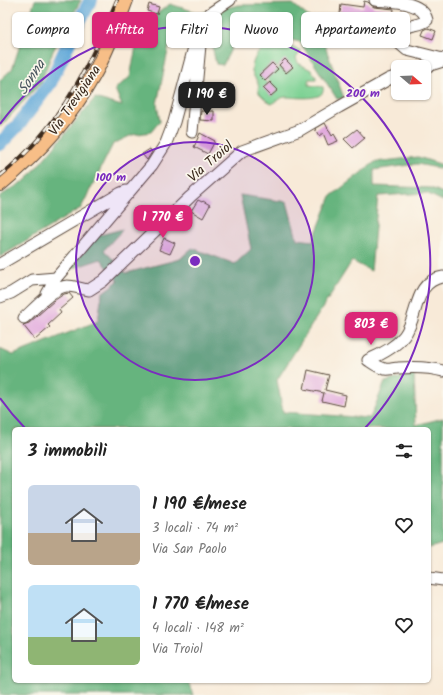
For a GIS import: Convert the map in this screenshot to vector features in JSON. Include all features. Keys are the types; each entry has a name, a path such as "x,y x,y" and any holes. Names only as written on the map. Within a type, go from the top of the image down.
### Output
{"main road":[{"name":"Via Trevigiana","path":"0,184 33,155 48,139 80,96 93,76 108,46 126,0"}],"street":[{"path":"212,12 230,0"},
{"path":"375,0 413,5 420,9 427,20 423,23 412,25 405,30 402,33 400,44 407,50 443,60"},
{"path":"47,296 56,278 152,165 166,144 174,122 194,48"},
{"path":"192,132 200,48"},
{"path":"431,64 443,60"},
{"name":"Via Troiol","path":"24,318 47,296 66,286 89,290 103,281 190,197 242,151 300,130 391,78"},
{"path":"0,264 120,193 129,191"},
{"path":"443,277 435,278 421,292 410,324 404,336 382,354 368,360 376,366 386,369 425,368 443,371"},
{"path":"0,297 11,294 32,280 56,278"},
{"path":"431,578 443,580"}],"green space":[{"path":"35,0 81,0 74,12 31,12"},
{"path":"170,4 196,12 166,12 166,48 169,48 157,104 160,121 151,132 132,135 113,144 81,208 0,257 0,196 26,180 95,98 122,106 115,89 130,77 136,48 158,48 158,13"},
{"path":"293,4 303,12 301,12 301,44 293,40 293,12 230,12 230,48 232,48 223,65 216,64 213,48 222,48 222,12 204,12 239,5"},
{"path":"19,48 55,48 41,82 0,127 0,80 12,69"},
{"path":"264,48 293,48 301,51 296,58 298,63 311,70 316,77 316,79 309,79 309,85 323,87 323,92 315,97 284,97 272,104 268,102 259,93 257,82 252,72 253,62","holes":["285,60 292,68 286,73 280,67 267,79 278,90 271,96 264,88 268,84 259,75 272,63 277,67"]},
{"path":"304,48 326,48 344,98 337,99"},
{"path":"418,157 443,165 443,169 417,164 374,170 374,186 431,188 443,193 443,201 426,193 378,196 371,271 352,261 277,380 283,412 370,418 385,382 414,374 416,425 443,418 443,544 431,547 431,427 12,427 12,683 189,683 193,695 0,695 0,349 13,355 98,321 102,293 118,281 101,259 68,270 96,236 123,229 104,250 126,273 180,259 192,248 235,264 251,249 240,195 287,202 297,239 313,241 331,196 375,162"}],"building":[{"path":"364,1 368,2 374,7 394,9 394,12 340,12 341,4 363,7"},
{"path":"149,4 159,7 158,12 147,11"},
{"path":"428,28 436,31 433,39 422,35 424,30"},
{"path":"285,59 293,67 286,73 279,65"},
{"path":"272,63 278,69 265,81 259,75"},
{"path":"270,82 278,90 271,96 263,88"},
{"path":"201,111 214,111 214,121 200,120"},
{"path":"325,123 332,136 334,134 338,141 328,145 323,133 319,136 315,129"},
{"path":"357,129 365,138 353,148 344,139"},
{"path":"200,133 215,141 208,154 194,147"},
{"path":"150,149 152,152 147,160 142,154"},
{"path":"198,200 210,205 203,218 191,211"},
{"path":"164,238 175,243 170,254 159,250"},
{"path":"69,293 73,298 59,310 61,313 48,325 50,327 35,340 23,325 29,323 55,300 64,294"},
{"path":"308,370 329,375 325,390 346,395 344,406 322,401 324,393 304,389"}],"waterway":[{"name":"Sonna","path":"0,144 20,123 50,83 78,23 91,0"}],"railway":[{"path":"0,176 21,158 39,138 70,96 95,50 117,0"}]}
